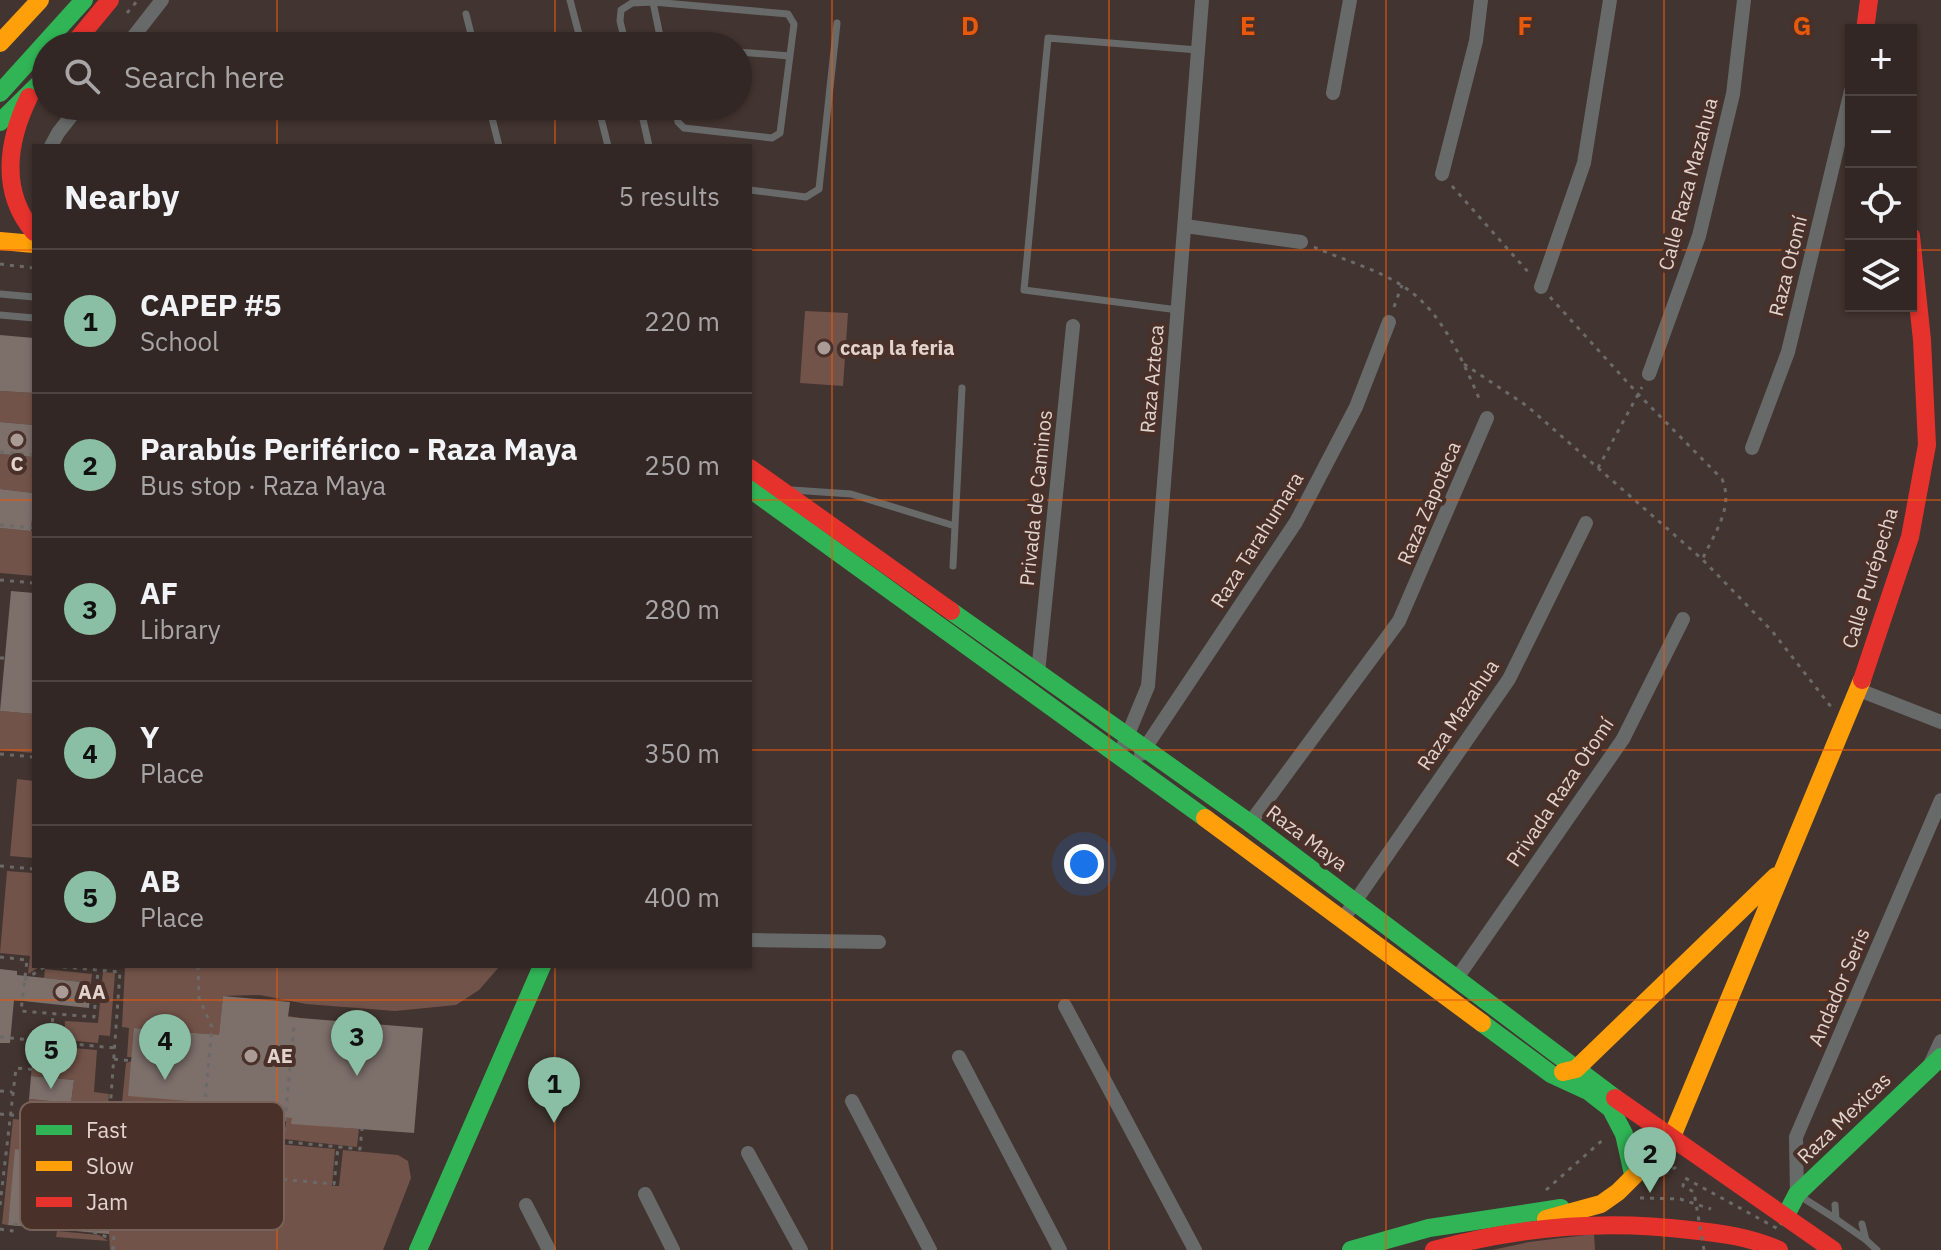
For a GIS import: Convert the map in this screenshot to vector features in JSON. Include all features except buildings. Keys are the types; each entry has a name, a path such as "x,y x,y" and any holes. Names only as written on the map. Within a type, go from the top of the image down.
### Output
{"main road":[{"path":"0,43 40,0"},
{"path":"55,32 84,0"},
{"path":"84,32 110,0"},
{"path":"1866,24 1869,0"},
{"path":"0,93 32,58"},
{"path":"0,122 32,91"},
{"path":"32,91 19,114 10,140 3,190 14,217 32,230"},
{"name":"Calle Purépecha","path":"1671,1139 1859,690 1910,537 1927,445 1922,340 1911,240"},
{"path":"0,241 32,244"},
{"name":"Raza Maya","path":"752,470 774,496 1551,1074 1590,1090 1608,1103 1620,1120 1633,1174"},
{"name":"Raza Maya","path":"752,490 774,496 1146,748 1782,1224 1833,1250"},
{"name":"Calle Purépecha","path":"1576,1069 1782,870"},
{"path":"418,1250 541,968"},
{"name":"Raza Mexicas","path":"1782,1224 1797,1194 1936,1061"},
{"path":"1551,1074 1576,1069"},
{"path":"1434,1250 1601,1204 1618,1192 1671,1139"},
{"path":"1351,1250 1406,1232 1455,1222 1601,1204"},
{"path":"1499,1233 1604,1223 1662,1225 1732,1235 1779,1250"}],"street":[{"path":"137,32 162,0"},
{"name":"Raza Azteca","path":"1125,759 1129,738 1148,686 1202,0"},
{"path":"1333,93 1350,0"},
{"path":"1442,174 1476,41 1481,0"},
{"path":"1541,287 1584,163 1610,0"},
{"name":"Calle Raza Mazahua","path":"1649,374 1699,236 1733,94 1744,0"},
{"name":"Raza Otomí","path":"1752,448 1788,352 1850,96"},
{"path":"52,144 68,120"},
{"path":"1185,226 1301,242"},
{"name":"Raza Tarahumara","path":"1125,759 1146,748 1296,522 1356,407 1389,322"},
{"name":"Privada de Caminos","path":"1038,673 1073,326"},
{"name":"Raza Zapoteca","path":"1250,823 1399,621 1487,418"},
{"name":"Raza Mazahua","path":"1343,919 1509,679 1586,523"},
{"name":"Privada Raza Otomí","path":"1457,978 1623,739 1683,619"},
{"path":"1859,690 1941,722"},
{"name":"Andador Seris","path":"1797,1194 1796,1137 1941,800"},
{"path":"752,940 879,942"},
{"path":"1065,1006 1195,1250"},
{"path":"1936,1061 1941,1041"},
{"path":"959,1057 1060,1250"},
{"path":"852,1101 930,1250"},
{"path":"748,1153 801,1250"},
{"path":"645,1194 673,1250"},
{"path":"526,1205 549,1250"}],"lane":[{"path":"570,0 578,32"},
{"path":"623,32 621,10 632,3 653,2 788,14 794,24 780,133 772,138 684,128 678,120"},
{"path":"653,2 659,32"},
{"path":"466,14 470,32"},
{"path":"752,190 806,197 819,189 837,23"},
{"path":"1178,310 1024,290 1048,38 1198,50"},
{"path":"752,53 790,56"},
{"path":"492,120 498,144"},
{"path":"602,120 608,144"},
{"path":"643,120 649,144"},
{"path":"0,294 32,297"},
{"path":"0,315 32,318"},
{"path":"953,566 962,388"},
{"path":"774,496 851,494 955,526"},
{"path":"1797,1194 1877,1250"},
{"path":"1835,1205 1836,1219"},
{"path":"1862,1224 1866,1240"}],"path":[{"path":"1442,174 1638,394 1722,479 1728,493 1727,505 1702,559"},
{"path":"1301,242 1402,285 1419,298 1458,350 1487,418"},
{"path":"0,264 32,268"},
{"path":"1389,322 1402,285"},
{"path":"1464,364 1527,406 1702,559 1772,631 1844,723"},
{"path":"1598,468 1649,374"},
{"path":"0,452 32,455"},
{"path":"0,525 32,528"},
{"path":"0,580 32,583"},
{"path":"0,754 32,757"},
{"path":"0,866 32,869"},
{"path":"0,957 27,960 21,1011 94,1017 98,970"},
{"path":"24,980 43,968"},
{"path":"76,968 120,969 111,1102"},
{"path":"198,968 199,998 212,1027 205,1102"},
{"path":"0,1205 16,1068 48,1074 53,1014"},
{"path":"284,1131 294,1026"},
{"path":"0,1037 115,1048"},
{"path":"285,1057 291,1058"},
{"path":"114,1059 132,1061"},
{"path":"0,1091 13,1092"},
{"path":"0,1114 20,1116"},
{"path":"284,1141 360,1149 362,1129"},
{"path":"1540,1195 1609,1134"},
{"path":"284,1180 334,1184 338,1147"},
{"path":"1655,1180 1678,1166"},
{"path":"1690,1174 1782,1224"},
{"path":"1704,1250 1694,1192 1683,1186 1685,1178 1782,1224"},
{"path":"0,1229 12,1231 13,1224 20,1225"},
{"path":"72,1230 100,1233 113,1241"},
{"path":"113,1250 114,1230"}],"shaded area":[{"name":"ccap la feria","path":"805,311 848,313 843,386 800,383"},
{"path":"0,391 32,393 32,425 0,422"},
{"path":"0,454 32,457 32,493 0,489"},
{"path":"0,528 32,531 32,576 0,573"},
{"path":"0,711 32,714 32,753 0,750"},
{"path":"17,779 32,781 32,858 10,856"},
{"path":"7,871 32,873 32,968 38,968 28,974 30,956 0,953"},
{"path":"125,968 498,968 479,990 456,1005 395,1011 306,1004 260,995 223,996 213,1102 207,1102 214,1035 211,1034 204,1102 122,1102 126,1063 205,1034 135,1028 132,1057 127,1057 129,1028 122,1027"},
{"path":"45,969 92,974 91,983 44,978"},
{"path":"103,972 115,973 110,1036 99,1035 98,1043 64,1040 65,1021 98,1023"},
{"path":"288,1016 300,1018 292,1123 359,1129 357,1147 284,1139 296,1025 285,1055"},
{"path":"34,1045 97,1050 94,1092 109,1094 108,1102 71,1102 74,1080 31,1076"},
{"path":"289,1060 284,1109 282,1102"},
{"path":"29,1099 60,1102 29,1102"},
{"path":"13,1119 20,1120 20,1149 16,1149 8,1225 2,1224"},
{"path":"284,1145 335,1149 332,1186 339,1186 343,1150 398,1155 408,1161 411,1178 383,1250 110,1250 109,1230 284,1230"},
{"path":"57,1231 99,1235 108,1241 56,1237"},
{"path":"1594,1234 1595,1250 1492,1250 1529,1242"}],"traffic: fast":[{"path":"55,32 84,0"},
{"path":"0,93 32,58"},
{"path":"0,122 32,91"},
{"path":"752,490 1205,818"},
{"path":"951,611 1250,823 1615,1098"},
{"path":"418,1250 541,968"},
{"path":"1482,1023 1551,1074 1588,1091 1611,1109 1624,1134 1633,1174"},
{"path":"1785,1217 1797,1194 1941,1057"},
{"path":"1351,1250 1429,1228 1561,1208"}],"traffic: slow":[{"path":"0,43 40,0"},
{"path":"0,241 32,244"},
{"path":"1546,1219 1601,1204 1618,1192 1671,1139 1862,680"},
{"path":"1205,818 1482,1023"},
{"path":"1563,1072 1576,1069 1776,876"}],"traffic: jam":[{"path":"84,32 110,0"},
{"path":"1866,24 1869,0"},
{"path":"29,97 16,131 10,166 16,200 32,229"},
{"path":"1862,680 1910,537 1927,445 1922,340 1911,240"},
{"path":"752,469 951,611"},
{"path":"1615,1098 1833,1250"},
{"path":"1434,1250 1497,1236 1592,1225 1657,1227 1724,1234 1779,1250"}],"place":[{"name":"ccap la feria","path":"824,348"},
{"name":"C","path":"17,440"},
{"name":"AA","path":"62,992"},
{"name":"AE","path":"251,1056"},
{"name":"AF","path":"357,1076"},
{"name":"Y","path":"165,1080"},
{"name":"AB","path":"51,1089"},
{"name":"CAPEP #5","path":"554,1123"},
{"name":"Parabús Periférico - Raza Maya","path":"1650,1193"}]}
